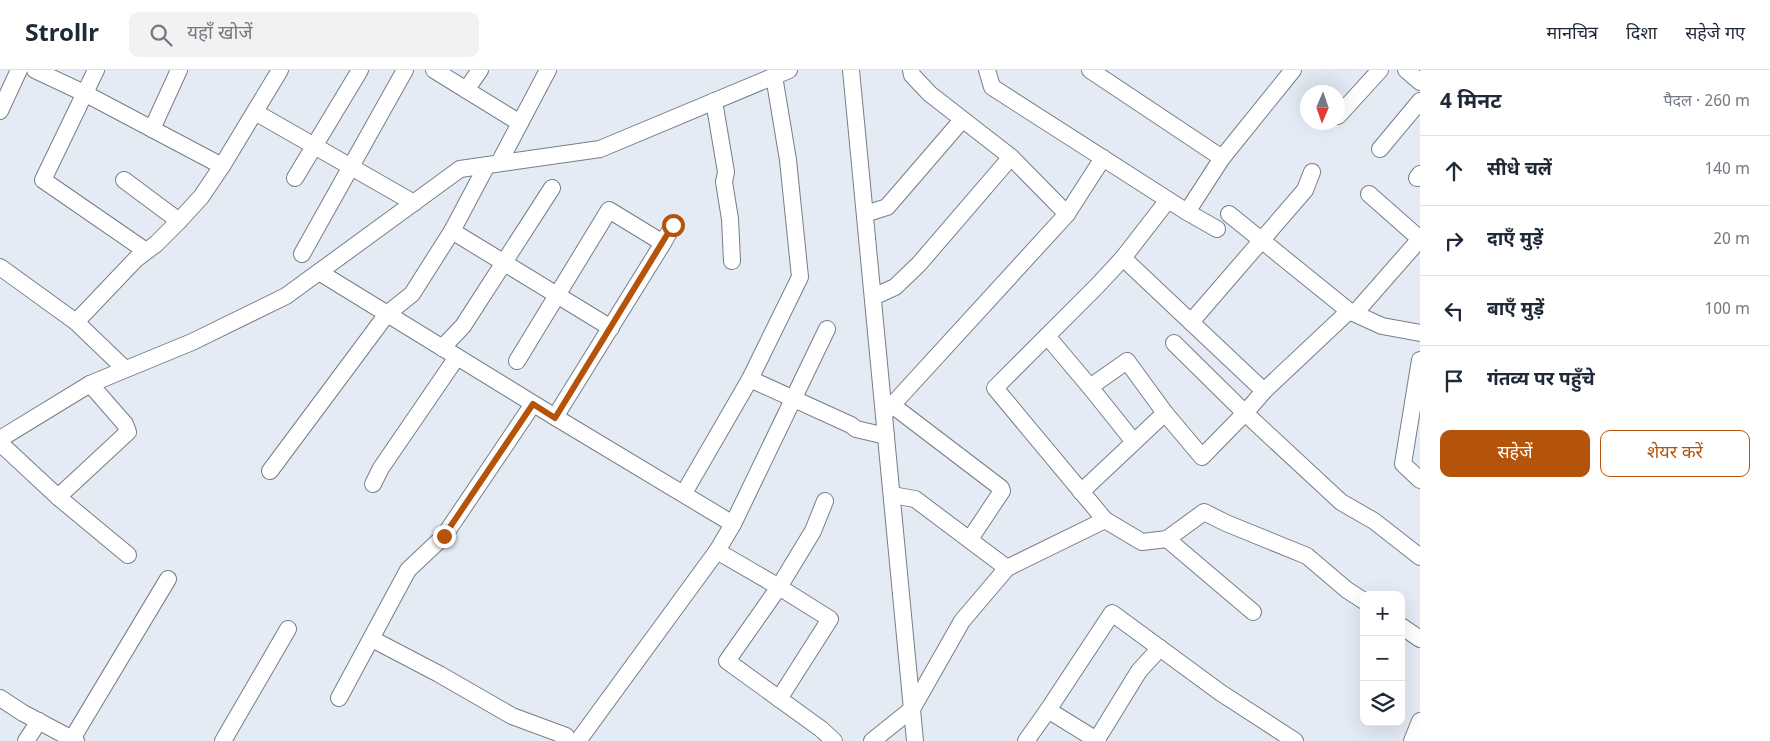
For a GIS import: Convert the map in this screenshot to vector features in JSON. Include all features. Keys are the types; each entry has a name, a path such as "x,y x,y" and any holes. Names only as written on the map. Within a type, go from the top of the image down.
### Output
{"street":[{"path":"0,111 19,70"},
{"path":"35,70 86,94 222,166"},
{"path":"96,70 43,180 146,251"},
{"path":"152,129 179,70"},
{"path":"76,322 136,259 180,221 201,197 280,70"},
{"path":"295,178 360,70"},
{"path":"302,254 405,70"},
{"path":"434,70 520,123"},
{"path":"466,90 480,70"},
{"path":"270,470 388,314 412,294 520,123 548,70"},
{"path":"851,70 873,297 888,410 886,436 915,741"},
{"path":"911,70 912,75 930,94 1011,157 1067,214"},
{"path":"987,70 992,87 1187,212 1217,229"},
{"path":"1090,70 1222,158"},
{"path":"1187,212 1222,158 1293,70"},
{"path":"1345,108 1380,70"},
{"path":"1406,70 1420,82"},
{"path":"128,555 58,497 3,433 90,384 192,342 286,296 460,169 600,149 782,73 788,160 800,277 750,379 684,493"},
{"path":"1380,148 1420,101"},
{"path":"714,102 726,172 724,182 730,219 732,261"},
{"path":"255,112 414,203"},
{"path":"865,214 887,207 962,120"},
{"path":"873,297 895,287 919,264 1011,157"},
{"path":"888,410 1067,214 1103,158"},
{"path":"1191,322 1305,190 1312,172"},
{"path":"124,180 180,221"},
{"path":"442,348 463,326 552,188"},
{"path":"1090,387 1127,361 1202,457 1264,391 1352,312 1420,239 1369,194"},
{"path":"1168,200 1123,258 995,388 1105,520 1142,542 1167,539 1204,512 1307,556 1346,590 1360,599"},
{"path":"516,361 610,210 663,242"},
{"path":"1229,214 1352,312 1382,326 1420,332"},
{"path":"555,418 673,225"},
{"path":"452,231 611,328"},
{"path":"1123,258 1264,391"},
{"path":"0,267 76,322 125,369"},
{"path":"319,272 555,418 734,524"},
{"path":"578,741 717,551 734,524 827,329"},
{"path":"1047,336 1134,442"},
{"path":"1174,343 1245,413 1341,502 1374,522 1420,557"},
{"path":"373,484 381,468 457,357"},
{"path":"1420,360 1403,464 1420,480"},
{"path":"750,379 856,429 886,436"},
{"path":"58,497 128,432 125,424 90,384"},
{"path":"339,698 372,640 408,570 444,536 533,404"},
{"path":"888,410 1001,488 1002,491 997,500 970,539"},
{"path":"1081,492 1165,412"},
{"path":"892,495 915,499 1007,568"},
{"path":"825,501 812,532 779,587 726,661 821,729 834,741"},
{"path":"872,741 912,709 962,621 1007,568 1105,520"},
{"path":"1167,539 1253,612"},
{"path":"717,551 830,619 779,699"},
{"path":"0,698 39,722 74,740 168,579"},
{"path":"1026,741 1112,613 1221,693 1295,741"},
{"path":"223,741 288,629"},
{"path":"1405,629 1420,638"},
{"path":"372,640 439,674 512,716 566,736 568,741"},
{"path":"1048,710 1097,741 1139,671 1160,648"},
{"path":"1412,741 1420,721"},
{"path":"26,741 39,722"}],"route":[{"path":"444,536 533,404 555,418 673,225"}]}
